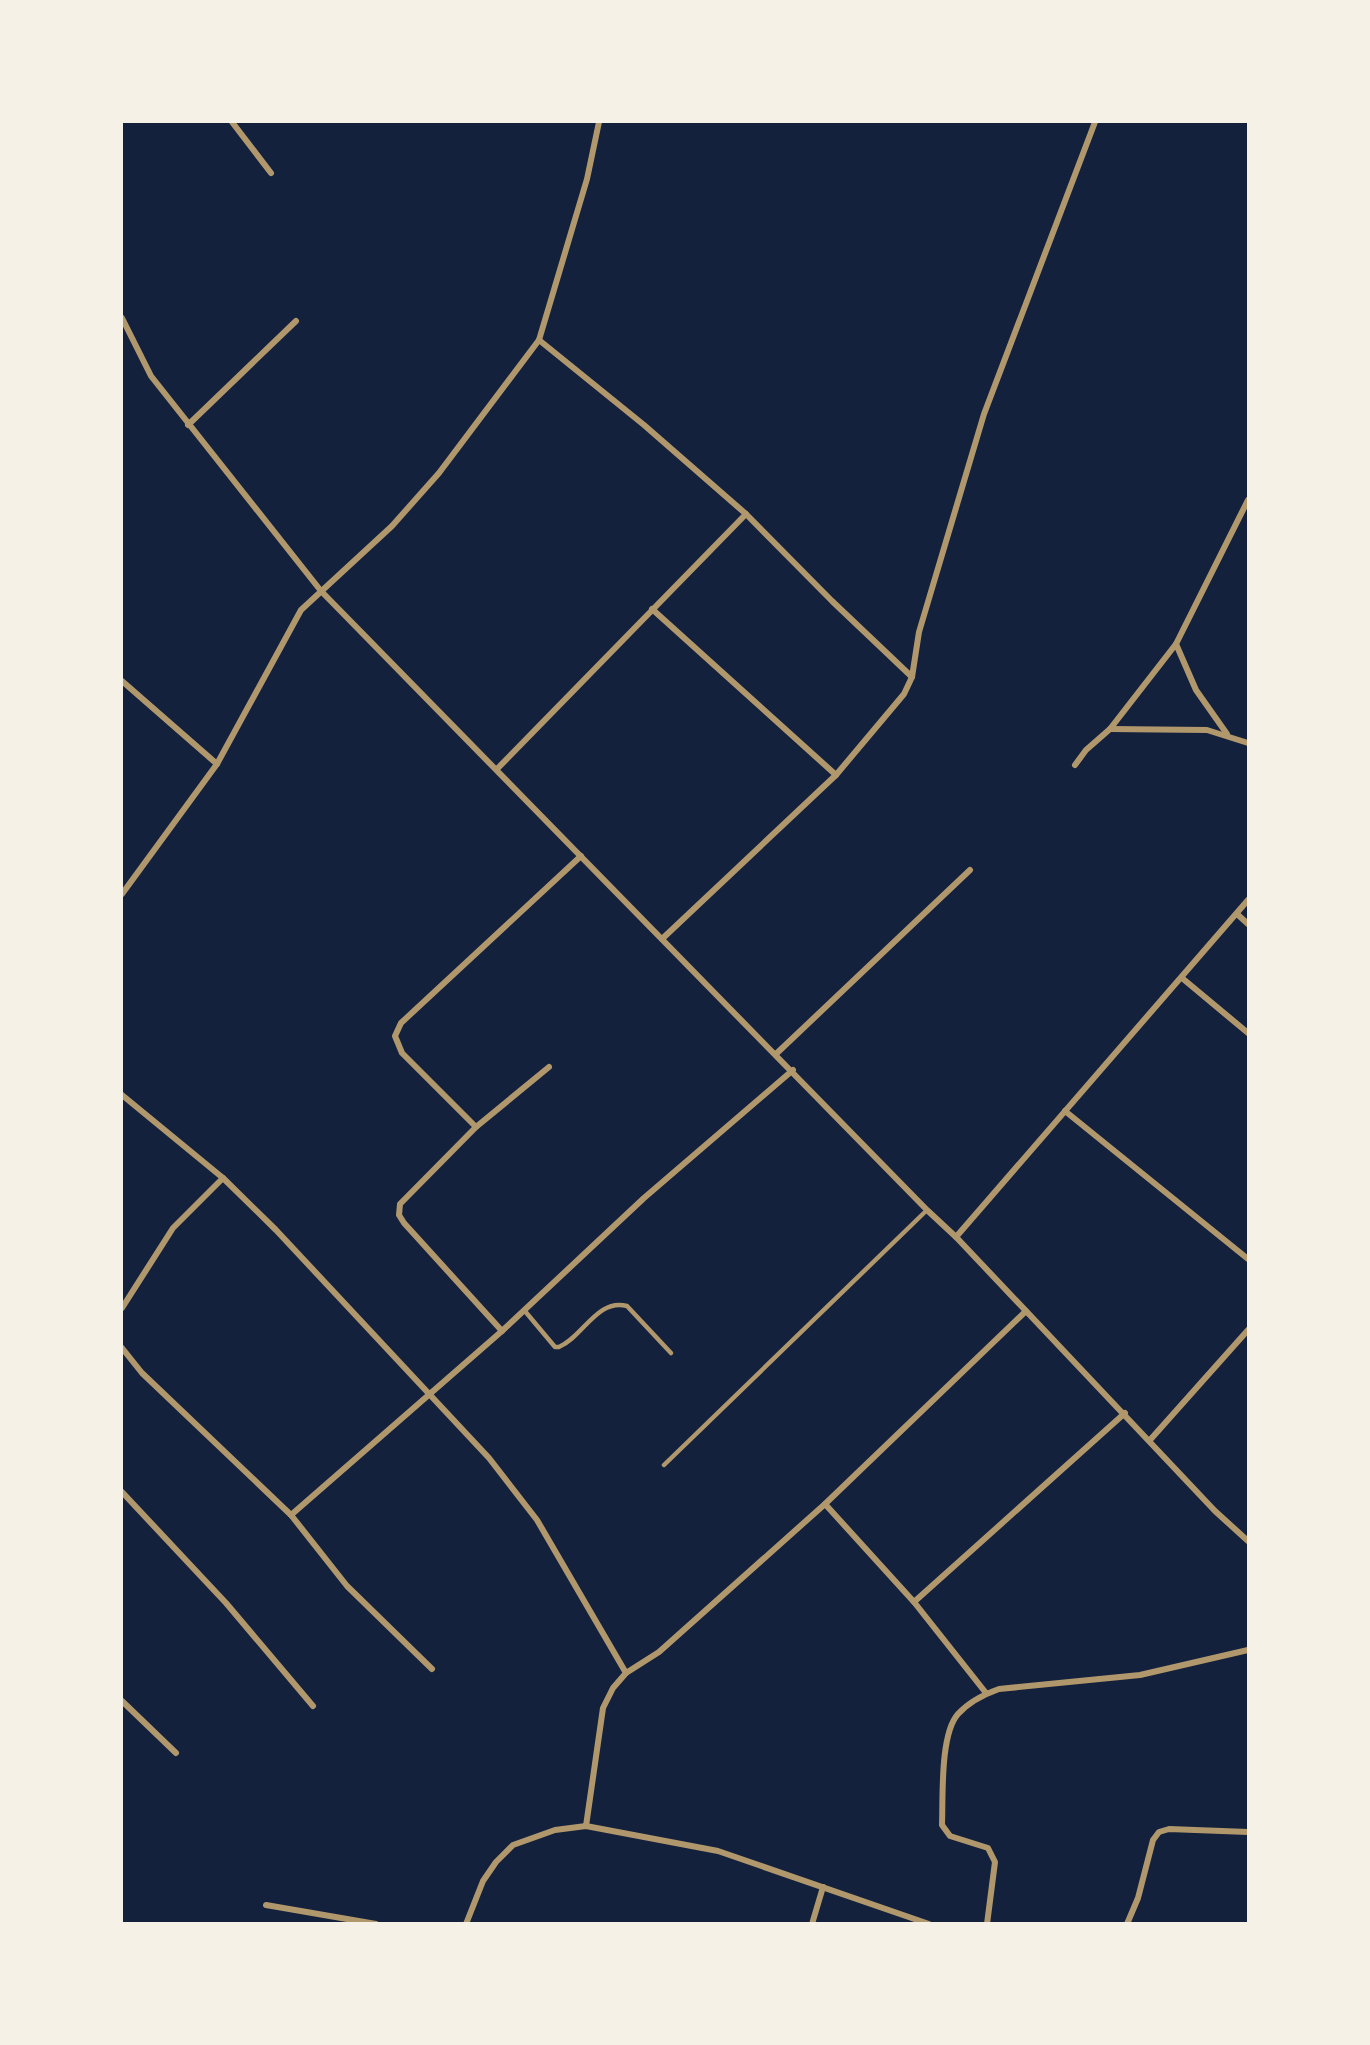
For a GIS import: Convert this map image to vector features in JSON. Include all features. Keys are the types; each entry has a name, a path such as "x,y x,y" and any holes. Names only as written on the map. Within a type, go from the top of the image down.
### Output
{"street":[{"path":"232,122 271,173"},
{"path":"122,894 217,764 301,610 392,526 439,473 539,340 587,179 599,122"},
{"path":"662,939 836,775 904,694 912,677 919,632 984,414 1095,122"},
{"path":"122,318 151,376 321,591 497,768 927,1210 956,1236 1215,1510 1248,1541"},
{"path":"188,425 296,321"},
{"path":"539,340 644,425 746,514 832,601 912,677"},
{"path":"1075,765 1086,750 1110,729 1176,644 1248,500"},
{"path":"497,768 746,514"},
{"path":"652,609 836,775"},
{"path":"1176,644 1196,690 1227,734"},
{"path":"122,681 217,764"},
{"path":"1110,729 1189,728 1227,734 1248,743"},
{"path":"476,1127 402,1053 395,1036 401,1023 582,856"},
{"path":"776,1053 970,870"},
{"path":"956,1236 1248,900"},
{"path":"1237,914 1248,924"},
{"path":"1182,978 1248,1033"},
{"path":"502,1331 399,1215 400,1204 476,1127 549,1067"},
{"path":"291,1515 429,1392 502,1331 644,1198 793,1071"},
{"path":"122,1095 223,1178 276,1230 352,1314 429,1392 489,1458 537,1520 626,1673"},
{"path":"1065,1111 1248,1259"},
{"path":"122,1308 173,1228 223,1178"},
{"path":"586,1826 603,1708 613,1688 626,1673 659,1652 825,1504 1026,1311"},
{"path":"1150,1440 1248,1330"},
{"path":"122,1348 142,1374 291,1515 347,1586 432,1669"},
{"path":"914,1602 1125,1413"},
{"path":"122,1492 226,1603 313,1707"},
{"path":"825,1504 914,1602 986,1693"},
{"path":"987,1923 995,1862 988,1848 950,1836 942,1825 948,1737 958,1714 986,1693 999,1689 1140,1675 1248,1650"},
{"path":"122,1701 176,1754"},
{"path":"466,1923 483,1881 513,1845 555,1830 586,1826 718,1851 929,1923"},
{"path":"1127,1923 1138,1898 1153,1840 1159,1832 1169,1829 1248,1832"},
{"path":"812,1923 823,1887"},
{"path":"266,1905 376,1923"}],"lane":[{"path":"664,1465 927,1210"},
{"path":"524,1310 555,1347 559,1347 603,1309 618,1304 627,1306 671,1353"}]}
